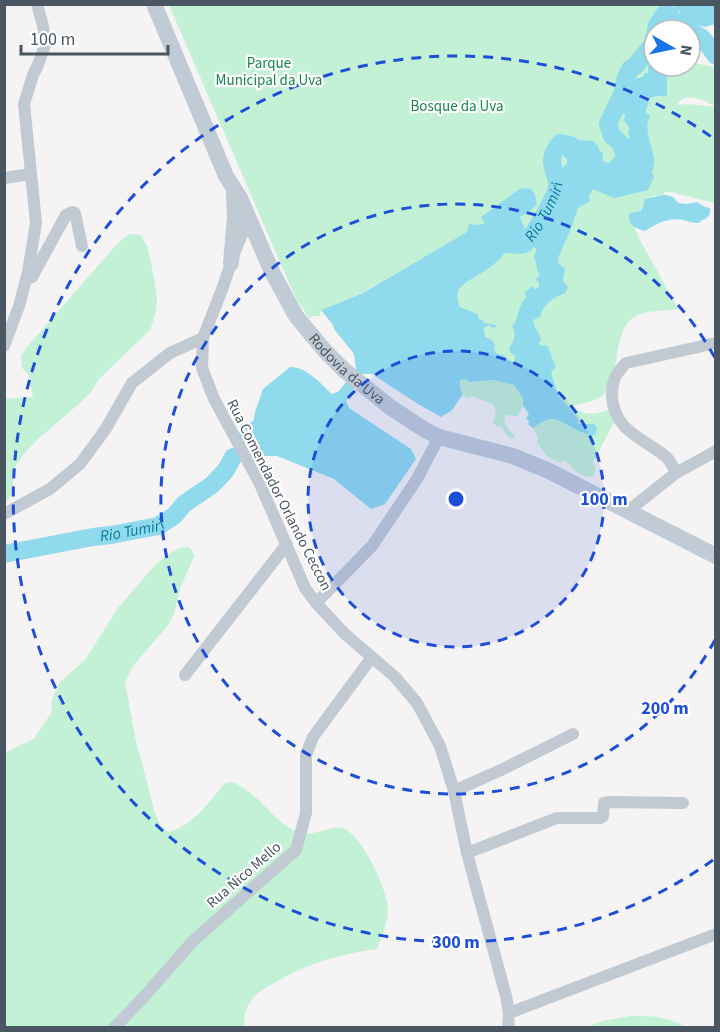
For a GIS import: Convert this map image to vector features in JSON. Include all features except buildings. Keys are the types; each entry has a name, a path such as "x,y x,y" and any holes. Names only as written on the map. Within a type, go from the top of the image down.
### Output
{"street":[{"path":"4,346 26,279 36,224 24,104 45,45 44,26 37,4"},
{"name":"Rodovia da Uva","path":"154,4 226,176 240,198 272,272 296,315 325,351 344,370 390,407 425,430 439,437 525,461 716,556"},
{"path":"4,178 31,174"},
{"path":"231,262 235,217 234,188"},
{"path":"26,279 32,277 66,215 72,212 75,213 82,246"},
{"name":"Rua Comendador Orlando Ceccon","path":"249,218 203,338 202,368 214,399 260,484 305,588 345,634 395,677 417,704 441,746 506,996 509,1013 508,1028"},
{"path":"4,514 50,489 80,464 105,430 132,383 170,353 203,338"},
{"path":"676,473 668,458 636,437 623,425 613,405 612,385 616,374 626,363 716,343"},
{"path":"316,603 372,546 417,480 439,437"},
{"path":"628,512 676,473 716,451"},
{"path":"185,675 286,544"},
{"name":"Rua Nico Mello","path":"114,1028 192,940 296,850 306,813 306,755 313,737 372,657"},
{"path":"454,790 501,770 573,734"},
{"path":"467,853 557,818 601,818 604,803 683,803"},
{"path":"509,1013 716,934"}],"green space":[{"path":"169,5 678,5 674,8 680,12 680,18 642,18 642,77 637,77 622,96 626,98 625,104 621,106 629,128 647,122 647,107 650,98 667,96 667,78 702,78 702,65 715,67 715,106 692,97 682,99 677,105 715,107 715,203 664,192 663,195 654,196 643,202 641,211 635,212 633,224 640,240 678,309 654,311 631,319 620,338 613,375 603,395 589,402 572,406 589,414 608,410 614,422 593,462 595,472 593,476 586,477 572,469 566,461 561,463 548,457 537,443 538,437 533,428 548,420 560,421 571,427 585,425 579,424 578,419 567,407 563,408 550,373 510,352 515,356 515,362 504,355 497,354 485,337 484,329 493,325 484,323 460,307 458,294 460,288 429,255 362,293 321,310 320,316 309,318 289,283"},
{"path":"129,234 141,235 148,248 157,300 150,330 98,380 92,391 80,403 22,456 15,468 11,495 5,505 5,399 33,397 28,374 22,368 21,356 117,244"},
{"path":"465,379 470,382 493,380 514,385 523,398 523,406 518,416 506,415 504,418 507,428 514,434 514,437 510,439 502,427 492,422 496,413 493,404 472,396 465,397 460,388 460,380"},
{"path":"189,547 195,555 180,588 175,611 169,624 134,665 125,681 135,737 155,813 161,826 168,832 177,829 193,819 225,783 233,782 255,797 284,824 298,832 310,833 342,828 357,840 365,851 383,889 388,914 381,939 377,949 313,965 288,975 266,988 249,1004 244,1027 5,1027 4,753 34,739 51,713 52,699 60,682 85,660 118,608 154,566 167,555 180,548"},
{"path":"631,1016 666,1019 685,1027 589,1027 604,1021"}],"water":[{"path":"715,5 715,24 705,27 702,26 702,18 681,18 680,12 674,10 675,6"},
{"path":"642,77 667,78 667,96 650,98 646,111 650,116 647,126 654,161 652,173 654,177 648,190 614,198 593,189 589,196 590,201 578,208 558,258 559,264 565,268 563,281 568,287 565,293 546,305 540,317 533,320 541,340 539,343 541,346 546,345 556,366 551,373 559,396 578,419 579,424 594,424 597,429 595,435 586,434 555,419 547,420 533,428 528,424 529,421 526,418 529,414 523,406 523,398 514,385 493,380 470,382 465,379 460,380 463,394 452,410 441,417 372,374 363,374 346,401 349,408 411,449 416,459 385,504 371,509 334,479 277,456 262,456 253,424 263,389 290,367 308,373 332,394 339,391 356,369 354,354 321,310 363,293 467,232 469,224 485,223 481,217 522,188 531,189 537,204 520,217 529,233 526,239 515,239 497,262 462,285 458,295 460,307 477,314 484,323 497,326 484,328 485,337 491,339 497,354 504,355 515,362 515,356 509,348 514,337 512,326 526,298 525,292 531,286 535,289 539,287 539,282 535,280 540,275 534,258 536,249 531,246 530,241 560,196 560,191 553,178 553,170 560,170 567,164 562,151 566,144 574,140 593,141 603,153 603,161 608,163 611,161 614,163 620,157 620,150 624,142 630,137 621,106 625,103 626,98 622,96 622,91 629,85 627,80"},
{"path":"663,195 672,197 678,203 697,202 710,208 710,214 699,223 679,219 668,220 645,231 632,225 629,213 641,211 645,199"}],"waterway":[{"name":"Rio Tumiri","path":"662,18 666,12 671,18"},
{"name":"Rio Tumiri","path":"702,39 716,56"},
{"name":"Rio Tumiri","path":"616,169 623,161 625,154 620,143 612,136 608,124 623,92 630,69 642,57"},
{"name":"Rio Tumiri","path":"487,245 492,243 520,245 528,241 556,192 557,183 552,159 560,143 571,145 586,157"},
{"name":"Rio Tumiri","path":"245,437 273,418"},
{"name":"Rio Tumiri","path":"4,554 158,526 212,485 226,470 233,457"}],"park label":[{"name":"Parque Municipal da Uva","path":"269,72"},
{"name":"Bosque da Uva","path":"457,106"}]}
